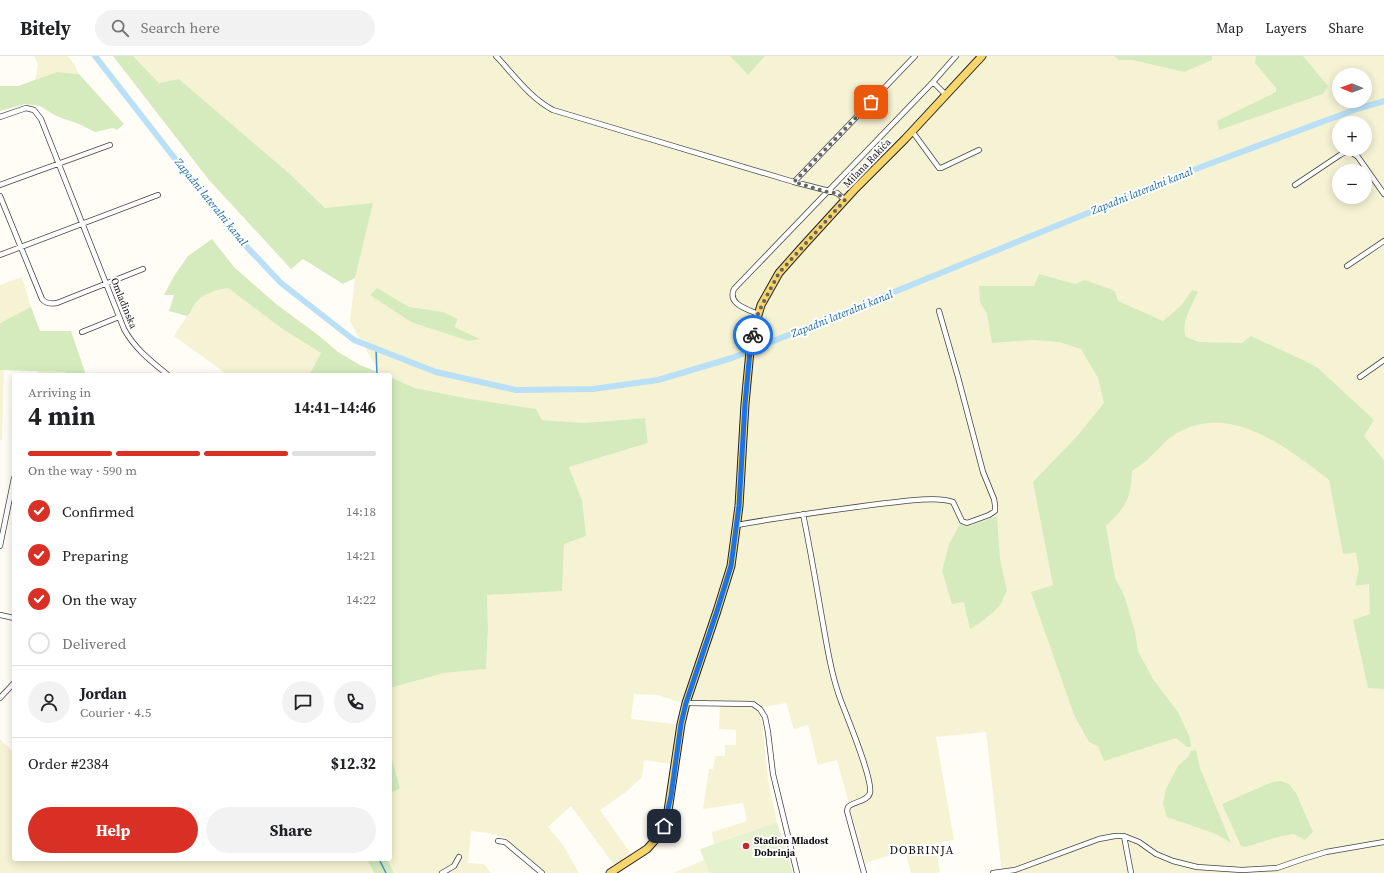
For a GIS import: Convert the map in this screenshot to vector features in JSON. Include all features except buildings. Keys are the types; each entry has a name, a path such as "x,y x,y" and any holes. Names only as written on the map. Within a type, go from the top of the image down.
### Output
{"main road":[{"name":"Milana Rakića","path":"737,525 748,367 753,333 758,314 772,285 779,273 845,200 982,56"},
{"path":"610,873 647,849 664,826 671,796 681,724 686,703 726,584 731,566 737,525"}],"street":[{"path":"496,56 534,97 543,105 553,110 827,192 837,193 845,200"},
{"path":"794,182 915,56"},
{"path":"758,314 735,303 733,298 734,289 933,82 956,56"},
{"path":"933,82 946,95"},
{"name":"Omladinska","path":"0,117 26,108 34,110 41,119 60,163 124,329 134,345 149,360 165,373"},
{"path":"912,131 939,168 978,150"},
{"path":"0,185 110,144"},
{"path":"1295,185 1345,152 1351,152 1358,157 1384,194"},
{"path":"0,255 158,195"},
{"path":"0,196 42,299 46,302 56,303 143,269"},
{"path":"1347,266 1384,241"},
{"path":"737,525 804,514 906,501 947,499 953,502 962,521 967,523 989,515 995,511 994,499 983,472 939,311"},
{"path":"82,332 119,317"},
{"path":"1360,377 1384,360"},
{"path":"0,546 12,488"},
{"path":"804,514 832,672 863,759 870,787 870,794 867,798 851,804 847,811 864,873"},
{"path":"0,615 12,618"},
{"path":"0,698 12,685"},
{"path":"686,703 753,704 760,709 765,717 773,774 797,873"},
{"path":"993,873 1015,870 1107,837 1124,836 1139,842 1156,854 1173,861 1197,867 1242,870 1277,868 1326,852 1384,842"},
{"path":"1124,836 1131,873"},
{"path":"498,841 505,842 542,873"},
{"path":"442,873 454,866 459,857"}],"shaded area":[{"path":"34,56 68,56 79,74 57,72 35,80 38,64"},
{"path":"133,56 1384,56 1384,873 1002,873 986,732 936,737 954,840 935,843 940,872 911,873 905,851 865,863 837,760 818,765 808,725 794,729 786,703 763,707 757,702 753,701 679,702 658,695 634,694 631,719 676,724 670,764 644,760 642,777 626,792 600,810 631,854 614,865 571,806 548,827 563,845 579,873 546,873 506,838 488,833 471,831 468,863 484,864 491,873 394,873 388,861 392,861 392,793 400,787 392,759 392,687 444,673 486,669 488,630 487,595 561,590 564,544 582,500 569,467 648,443 645,418 584,423 542,420 470,399 415,388 392,378 392,373 380,373 350,322 355,278 325,208 290,174 179,79 159,83"},
{"path":"22,277 31,307 0,323 0,285"},
{"path":"228,288 281,328 321,353 310,373 225,373 174,336 203,294"},
{"path":"4,369 2,440 0,440 0,370"},
{"path":"37,371 65,372 65,373 36,373"},
{"path":"720,706 748,706 754,708 760,714 768,780 777,822 714,844 712,832 747,821 743,803 703,809 709,769 713,769 715,756 725,756 725,745 736,745 736,730 719,729"},
{"path":"0,739 12,751 12,861 368,861 374,873 0,873"},
{"path":"704,860 709,873 673,873"}],"green space":[{"path":"113,56 133,56 159,83 179,79 290,174 325,208 373,203 355,278 343,284 303,259 291,269 209,180"},
{"path":"730,56 765,56 748,75"},
{"path":"1114,56 1212,56 1212,60 1184,72 1133,60 1119,60"},
{"path":"1256,56 1303,56 1328,86 1323,94 1219,130 1217,121 1276,92 1276,88 1255,63"},
{"path":"57,72 79,74 124,124 117,130 113,128 95,132 79,124 56,116 40,106 25,104 0,111 0,86 18,86"},
{"path":"212,239 234,267 276,304 338,352 360,365 380,373 310,373 321,353 281,328 228,288 205,295 197,301 187,316 169,311 174,295 164,295 174,276 188,256"},
{"path":"1039,274 1075,284 1085,280 1115,291 1118,301 1163,321 1181,306 1192,290 1198,292 1184,326 1186,337 1199,342 1242,343 1251,336 1318,368 1374,420 1364,436 1384,460 1384,689 1368,688 1353,620 1370,614 1369,584 1355,586 1359,569 1356,553 1343,554 1329,480 1274,441 1254,432 1234,425 1213,423 1192,427 1171,437 1147,460 1132,471 1129,496 1123,508 1106,526 1115,578 1124,595 1135,632 1138,651 1153,679 1178,712 1190,738 1191,747 1187,747 1176,738 1104,761 1098,746 1089,742 1074,715 1031,592 1053,585 1033,482 1078,435 1104,403 1098,378 1081,349 1059,342 1033,340 992,343 987,314 980,302 979,286 1034,286"},
{"path":"377,288 409,307 443,312 458,319 454,327 480,339 469,341 411,322 370,295"},
{"path":"31,307 40,331 71,331 85,373 0,370 0,323"},
{"path":"392,378 415,388 470,399 536,409 542,420 584,423 645,418 648,443 569,467 582,500 586,536 564,544 562,591 487,595 488,630 486,669 444,673 392,687"},
{"path":"997,516 1000,559 1007,591 1000,605 983,621 970,629 964,602 952,604 942,571 949,544 960,524 967,527"},
{"path":"1196,750 1200,768 1231,843 1216,834 1167,817 1163,804 1166,789 1178,766 1188,757 1191,751"},
{"path":"392,759 400,788 392,793"},
{"path":"1281,781 1289,784 1296,793 1313,832 1305,840 1294,834 1281,836 1246,847 1241,846 1222,804 1272,782"},
{"name":"Stadion Mladost Dobrinja","path":"777,822 793,873 709,873 700,849"},
{"path":"368,861 388,861 394,873 374,873"}],"waterway":[{"name":"Zapadni lateralni kanal","path":"95,56 229,228 281,283 354,340 436,372 516,390 593,389 658,380 732,358 1201,167 1354,110 1384,101"},
{"path":"376,349 377,373"},
{"path":"380,861 386,873"}],"way so far":[{"path":"753,335 758,314 779,273 845,200 837,193 827,192 794,182 871,102"}],"place":[{"name":"Stadion Mladost Dobrinja","path":"746,846"}],"district":[{"name":"DOBRINJA","path":"922,850"}],"route":[{"path":"664,826 671,796 681,724 686,703 731,566 739,506 745,404 753,335"}]}
